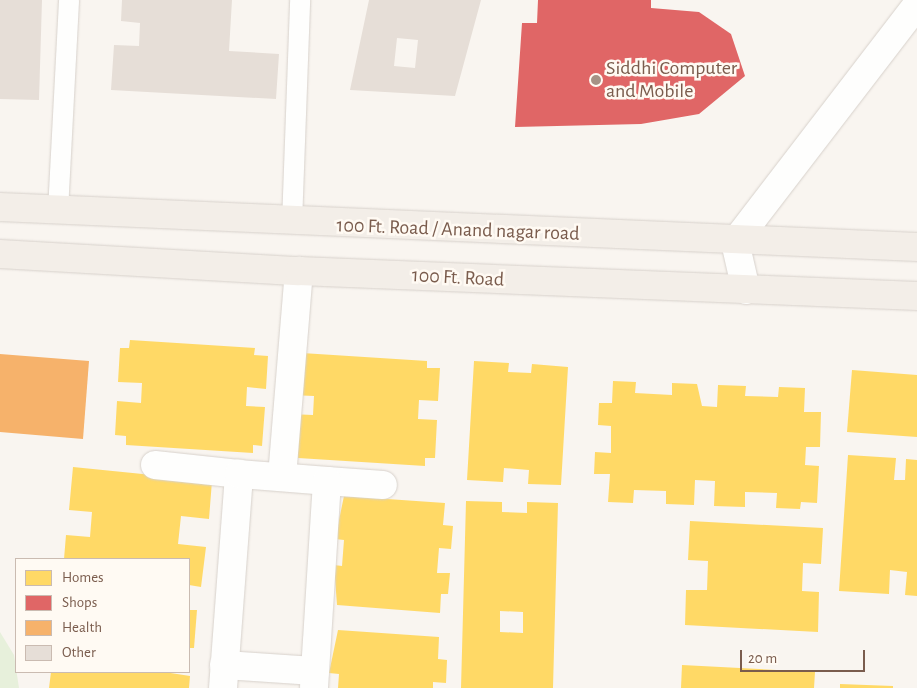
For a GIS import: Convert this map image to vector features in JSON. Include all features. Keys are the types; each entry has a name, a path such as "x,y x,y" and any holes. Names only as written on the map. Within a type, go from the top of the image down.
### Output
{"main road":[{"name":"100 Ft. Road / Anand nagar road","path":"0,207 292,223 736,242 917,247"},
{"name":"100 Ft. Road","path":"0,254 299,271 917,296"}],"street":[{"path":"746,290 736,242 917,6"},
{"path":"282,477 299,271"},
{"path":"155,465 239,474 383,485"},
{"path":"239,474 223,676 315,679 327,481"}],"lane":[{"path":"58,211 69,0"},
{"path":"292,223 300,0"}],"green space":[{"path":"0,632 14,655 15,673 17,673 19,688 0,688"}],"building: Homes":[{"path":"130,340 255,348 254,355 268,356 266,389 247,387 246,406 265,407 262,446 253,445 253,453 126,445 126,436 115,435 117,401 141,403 142,383 118,382 120,348 129,348"},
{"path":"302,353 427,361 427,368 440,368 438,401 419,400 418,419 437,420 435,458 425,458 425,466 298,458 298,448 287,447 290,414 313,415 314,396 291,395"},
{"path":"474,361 509,363 508,372 531,373 532,364 568,367 561,485 528,484 529,470 504,468 503,482 467,480"},
{"path":"852,370 917,375 917,437 847,432"},
{"path":"613,381 636,382 635,393 672,395 672,383 697,384 702,406 717,407 718,385 746,386 745,396 778,397 779,387 805,388 804,412 821,412 820,447 806,447 805,465 819,466 817,503 801,502 800,509 776,508 777,493 745,492 745,507 714,506 715,481 695,480 694,505 666,504 666,491 634,490 633,503 608,502 610,474 594,474 595,452 611,453 611,426 598,425 599,403 612,403"},
{"path":"848,455 896,458 894,480 905,480 906,459 917,460 917,596 905,595 907,572 890,570 889,594 839,591"},
{"path":"73,467 212,481 209,519 181,516 178,544 206,547 201,587 190,585 190,558 64,558 66,535 90,537 92,512 69,510"},
{"path":"344,496 445,503 443,525 453,526 451,549 439,548 437,573 450,573 448,594 441,594 440,613 337,605 334,565 342,566 344,540 335,539"},
{"path":"466,501 502,502 502,512 527,513 527,502 558,503 553,688 461,688","holes":["500,611 523,612 523,633 500,632"]},
{"path":"690,521 823,528 821,564 803,563 802,591 819,592 818,632 685,625 686,590 707,590 708,561 688,560"},
{"path":"190,610 197,610 194,648 190,648"},
{"path":"338,630 439,637 438,659 447,660 446,683 433,682 433,688 338,688 339,674 329,673"},
{"path":"682,665 815,672 814,688 681,688"},
{"path":"51,673 170,673 190,676 189,688 49,688"},
{"path":"840,684 893,686 893,688 840,688"}],"building: Shops":[{"path":"538,0 651,0 651,8 699,12 731,34 745,76 699,114 641,124 515,127 522,23 537,23"}],"building: Health":[{"path":"0,354 89,361 83,439 0,432"}],"building: Other":[{"path":"0,0 42,0 39,100 0,99"},
{"path":"122,0 232,0 229,51 279,54 276,99 111,90 114,45 139,46 140,23 121,21"},
{"path":"369,0 481,0 455,96 350,90","holes":["397,38 418,40 415,68 394,66"]}],"place":[{"name":"Siddhi Computer and Mobile","path":"596,80"}]}
